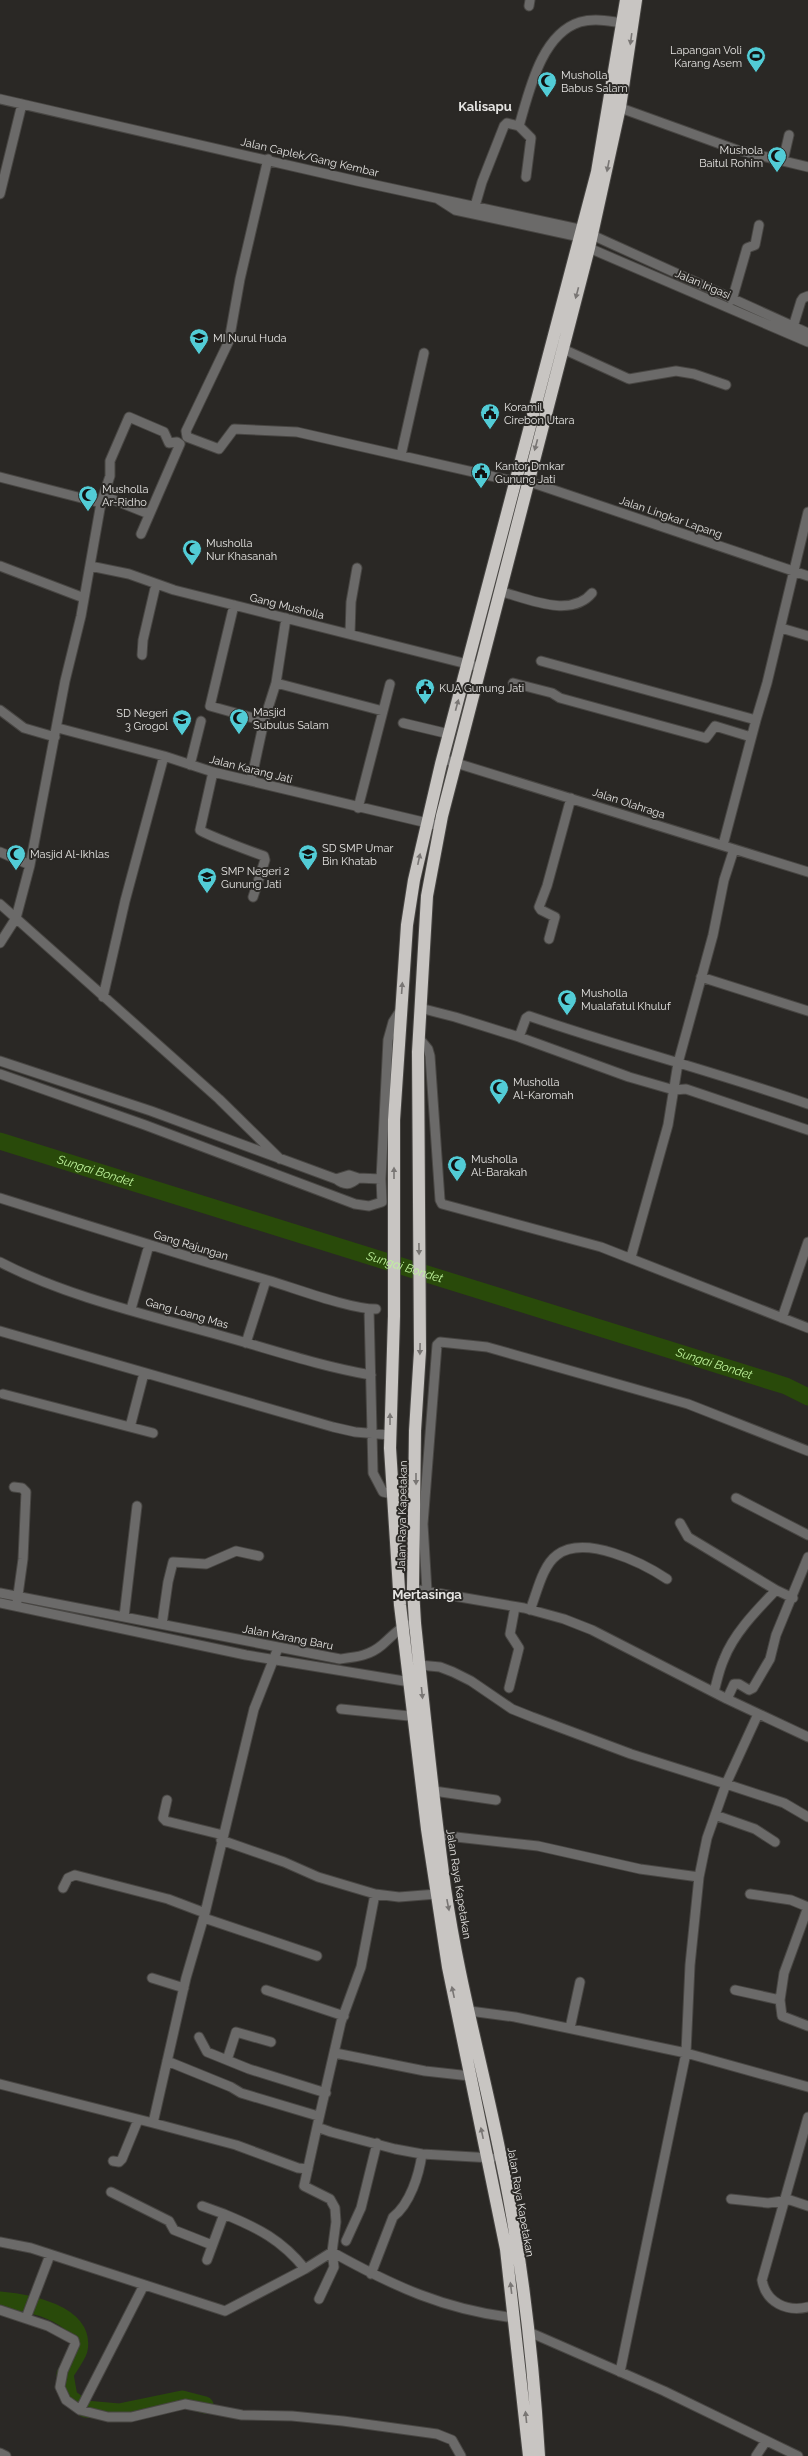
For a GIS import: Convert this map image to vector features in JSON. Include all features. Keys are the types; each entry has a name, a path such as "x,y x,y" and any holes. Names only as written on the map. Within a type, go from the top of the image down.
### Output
{"highway":[{"path":"614,106 626,0"},
{"path":"474,666 535,427 587,234 636,0"},
{"path":"535,427 563,349 589,248 587,234"},
{"path":"474,666 499,591 518,496"},
{"name":"Jalan Raya Kapetakan","path":"419,1717 410,1682 403,1627 392,1494 390,1435 394,1307 394,1120 406,925 427,823 449,734 474,666"},
{"name":"Jalan Raya Kapetakan","path":"474,666 456,762 440,826 427,896 419,1038 418,1210 420,1351 415,1431 413,1589 419,1665 419,1717 427,1790 439,1877 462,2010 470,2076 506,2249 515,2318 529,2456"},
{"name":"Jalan Raya Kapetakan","path":"427,1790 438,1835 439,1877 437,1894 462,2010 502,2158 529,2332 539,2456"}],"street":[{"path":"519,126 528,91 546,50 554,40 580,22 601,20 623,22"},
{"name":"Jalan Caplek/Gang Kembar","path":"0,99 268,159 357,181 436,197 587,234"},
{"path":"0,194 22,104"},
{"path":"614,106 737,150 808,167"},
{"path":"475,206 482,182 504,126 507,123 519,126 531,138 526,177"},
{"path":"783,161 789,135"},
{"name":"Jalan Lingkar Lapang","path":"268,159 240,279 229,341 186,435 219,449 234,428 286,430 550,488 808,576"},
{"path":"436,197 455,210 587,234 808,333"},
{"path":"732,300 747,248 756,244 759,226"},
{"name":"Jalan Irigasi","path":"589,248 808,342"},
{"path":"793,327 800,301 808,296"},
{"path":"563,349 629,379 676,371 694,374 726,385"},
{"path":"401,455 424,353"},
{"path":"0,943 14,921 30,864 65,681 84,598 102,499 110,476 110,462 127,418 131,416 166,434 170,443 177,442 180,444 140,534"},
{"path":"0,477 102,499 149,514"},
{"path":"724,845 751,737 781,628 808,512"},
{"path":"0,566 84,598"},
{"name":"Gang Musholla","path":"90,566 129,574 156,584 234,605 474,666"},
{"path":"350,634 351,602 357,568"},
{"path":"142,655 143,640 156,584"},
{"path":"499,591 546,603 573,606 588,598 592,593"},
{"path":"234,605 210,706 264,721"},
{"path":"250,781 264,721 276,683 286,618"},
{"path":"781,628 808,636"},
{"path":"541,661 756,720"},
{"path":"276,683 383,711"},
{"path":"513,683 552,693 568,700 706,738 715,726 751,737"},
{"path":"358,808 390,684"},
{"name":"Jalan Karang Jati","path":"0,710 24,728 56,732 164,756 213,772 358,808 440,826"},
{"path":"190,765 201,721"},
{"path":"403,723 449,734"},
{"path":"103,997 125,901 164,756"},
{"name":"Jalan Olahraga","path":"443,758 808,872"},
{"path":"213,772 200,830 205,834 231,842 239,848 264,856 264,861 253,897"},
{"path":"549,939 555,917 540,910 539,907 547,886 571,798"},
{"path":"630,1257 668,1124 678,1063 713,935 724,880 734,848"},
{"path":"0,852 30,864"},
{"path":"0,904 14,921 103,997 235,1114 281,1160"},
{"path":"701,976 808,1011"},
{"path":"420,1008 519,1037 622,1075 674,1090 686,1089 808,1130"},
{"path":"0,1074 144,1125 355,1204 369,1206 382,1202 381,1179 388,1040 393,1022 400,1011"},
{"path":"519,1037 526,1018 529,1016 591,1038 734,1079 808,1104"},
{"path":"419,1038 428,1049 432,1066 440,1200 442,1204 575,1238 630,1257 808,1328"},
{"path":"0,1061 151,1111 336,1179 349,1174 358,1178 381,1179"},
{"name":"Gang Rajungan","path":"0,1198 266,1280 372,1309 371,1375"},
{"path":"782,1318 808,1242"},
{"path":"131,1309 149,1245"},
{"name":"Gang Loang Mas","path":"0,1262 34,1278 131,1309 246,1343 342,1369 371,1375"},
{"path":"246,1343 266,1280"},
{"path":"0,1331 304,1419 373,1435 390,1435"},
{"path":"427,1591 423,1524 437,1345 440,1342 487,1347 688,1404 808,1451"},
{"path":"130,1427 144,1373"},
{"path":"371,1375 373,1473 383,1492 392,1494"},
{"path":"3,1394 153,1433"},
{"path":"14,1487 22,1488 26,1492 23,1559 18,1600"},
{"path":"736,1498 808,1535"},
{"path":"124,1617 137,1506"},
{"path":"680,1524 688,1537 776,1590 793,1598"},
{"path":"530,1610 547,1568 557,1555 568,1550 587,1549 614,1554 647,1566 667,1579"},
{"path":"151,1634 161,1625 173,1562 206,1564 236,1551 259,1556"},
{"path":"727,1699 734,1684 739,1684 749,1690 755,1685 770,1658 776,1635 793,1598 808,1557"},
{"path":"413,1589 530,1610 592,1630 727,1699 808,1737"},
{"path":"714,1692 724,1659 735,1639 746,1623 776,1590"},
{"path":"0,1593 18,1600 151,1634 275,1654 410,1682"},
{"path":"0,1603 18,1600"},
{"name":"Jalan Karang Baru","path":"18,1600 124,1617 275,1654 340,1659 361,1657 382,1645 392,1633 415,1623"},
{"path":"509,1688 518,1648 510,1634 515,1607"},
{"path":"153,2123 184,1988 204,1915 254,1709 275,1654"},
{"path":"419,1665 440,1667 453,1672 471,1681 512,1708 532,1717 631,1754 728,1780 772,1798 808,1817"},
{"path":"341,1709 419,1717"},
{"path":"620,2372 686,2052 690,1965 699,1877 707,1838 728,1780 758,1714"},
{"path":"427,1790 496,1800"},
{"path":"166,1800 163,1818 166,1821 222,1838 318,1877 375,1894 398,1897 437,1894"},
{"path":"715,1815 755,1829 775,1842"},
{"path":"438,1835 538,1846 647,1870 699,1877"},
{"path":"63,1888 68,1878 76,1875 168,1899 204,1915 317,1956"},
{"path":"319,2299 334,2270 332,2252 336,2222 335,2208 330,2199 305,2187 318,2116 326,2093 344,2016 361,1967 375,1894"},
{"path":"750,1894 791,1900 808,1907 784,1973 780,2000 782,2016 808,2026"},
{"path":"152,1978 184,1988"},
{"path":"570,2028 580,1982"},
{"path":"266,1990 344,2016"},
{"path":"735,1990 780,2000"},
{"path":"462,2010 570,2028 686,2052 808,2087"},
{"path":"227,2060 236,2032 271,2042"},
{"path":"199,2037 205,2050 227,2060 326,2093"},
{"path":"335,2053 425,2071 470,2076"},
{"path":"167,2061 231,2087 240,2093 318,2116"},
{"path":"0,2084 153,2123 236,2146 298,2168 308,2169"},
{"path":"808,2117 786,2200 762,2280 763,2286 770,2297 780,2306 800,2309 808,2307"},
{"path":"113,2161 118,2162 122,2160 138,2120"},
{"path":"317,2127 350,2138 378,2143 389,2148 422,2154 502,2158"},
{"path":"346,2241 361,2208 378,2143"},
{"path":"371,2274 393,2217 400,2212 419,2175 422,2154"},
{"path":"112,2192 169,2221 173,2228 187,2237 212,2246"},
{"path":"731,2199 768,2204 786,2200 808,2206"},
{"path":"202,2206 254,2226 289,2250 305,2269"},
{"path":"207,2260 224,2214"},
{"path":"0,2242 50,2255 224,2311 305,2269 332,2252"},
{"path":"332,2252 371,2274 412,2293 478,2314 515,2318"},
{"path":"27,2316 50,2255"},
{"path":"82,2406 144,2285"},
{"path":"0,2310 27,2316 65,2334 74,2340 75,2344 63,2371 60,2387 66,2400 108,2417 131,2417 185,2404 242,2415 292,2416 343,2421 437,2434 452,2440 461,2456"},
{"path":"529,2332 620,2372 798,2456"},
{"path":"756,2456 766,2441"},
{"path":"0,2452 6,2456"}],"waterway":[{"name":"Sungai Bondet","path":"0,1141 786,1386 808,1397"},
{"path":"0,2300 24,2303 39,2307 64,2318 74,2327 79,2337 79,2350 65,2374 69,2397 85,2409 119,2412 182,2399 205,2405"}],"place":[{"name":"Lapangan Voli Karang Asem","path":"756,73"},
{"name":"Musholla Babus Salam","path":"547,98"},
{"name":"Mushola Baitul Rohim","path":"777,173"},
{"name":"MI Nurul Huda","path":"199,355"},
{"name":"Koramil Cirebon Utara","path":"490,430"},
{"name":"Kantor Dmkar Gunung Jati","path":"481,489"},
{"name":"Musholla Ar-Ridho","path":"88,512"},
{"name":"Musholla Nur Khasanah","path":"192,566"},
{"name":"KUA Gunung Jati","path":"425,705"},
{"name":"Masjid Subulus Salam","path":"239,735"},
{"name":"SD Negeri 3 Grogol","path":"182,736"},
{"name":"Masjid Al-Ikhlas","path":"16,871"},
{"name":"SD SMP Umar Bin Khatab","path":"308,871"},
{"name":"SMP Negeri 2 Gunung Jati","path":"207,894"},
{"name":"Musholla Mualafatul Khuluf","path":"567,1016"},
{"name":"Musholla Al-Karomah","path":"499,1105"},
{"name":"Musholla Al-Barakah","path":"457,1182"}],"district":[{"name":"Kalisapu","path":"485,106"},
{"name":"Mertasinga","path":"427,1594"}]}
